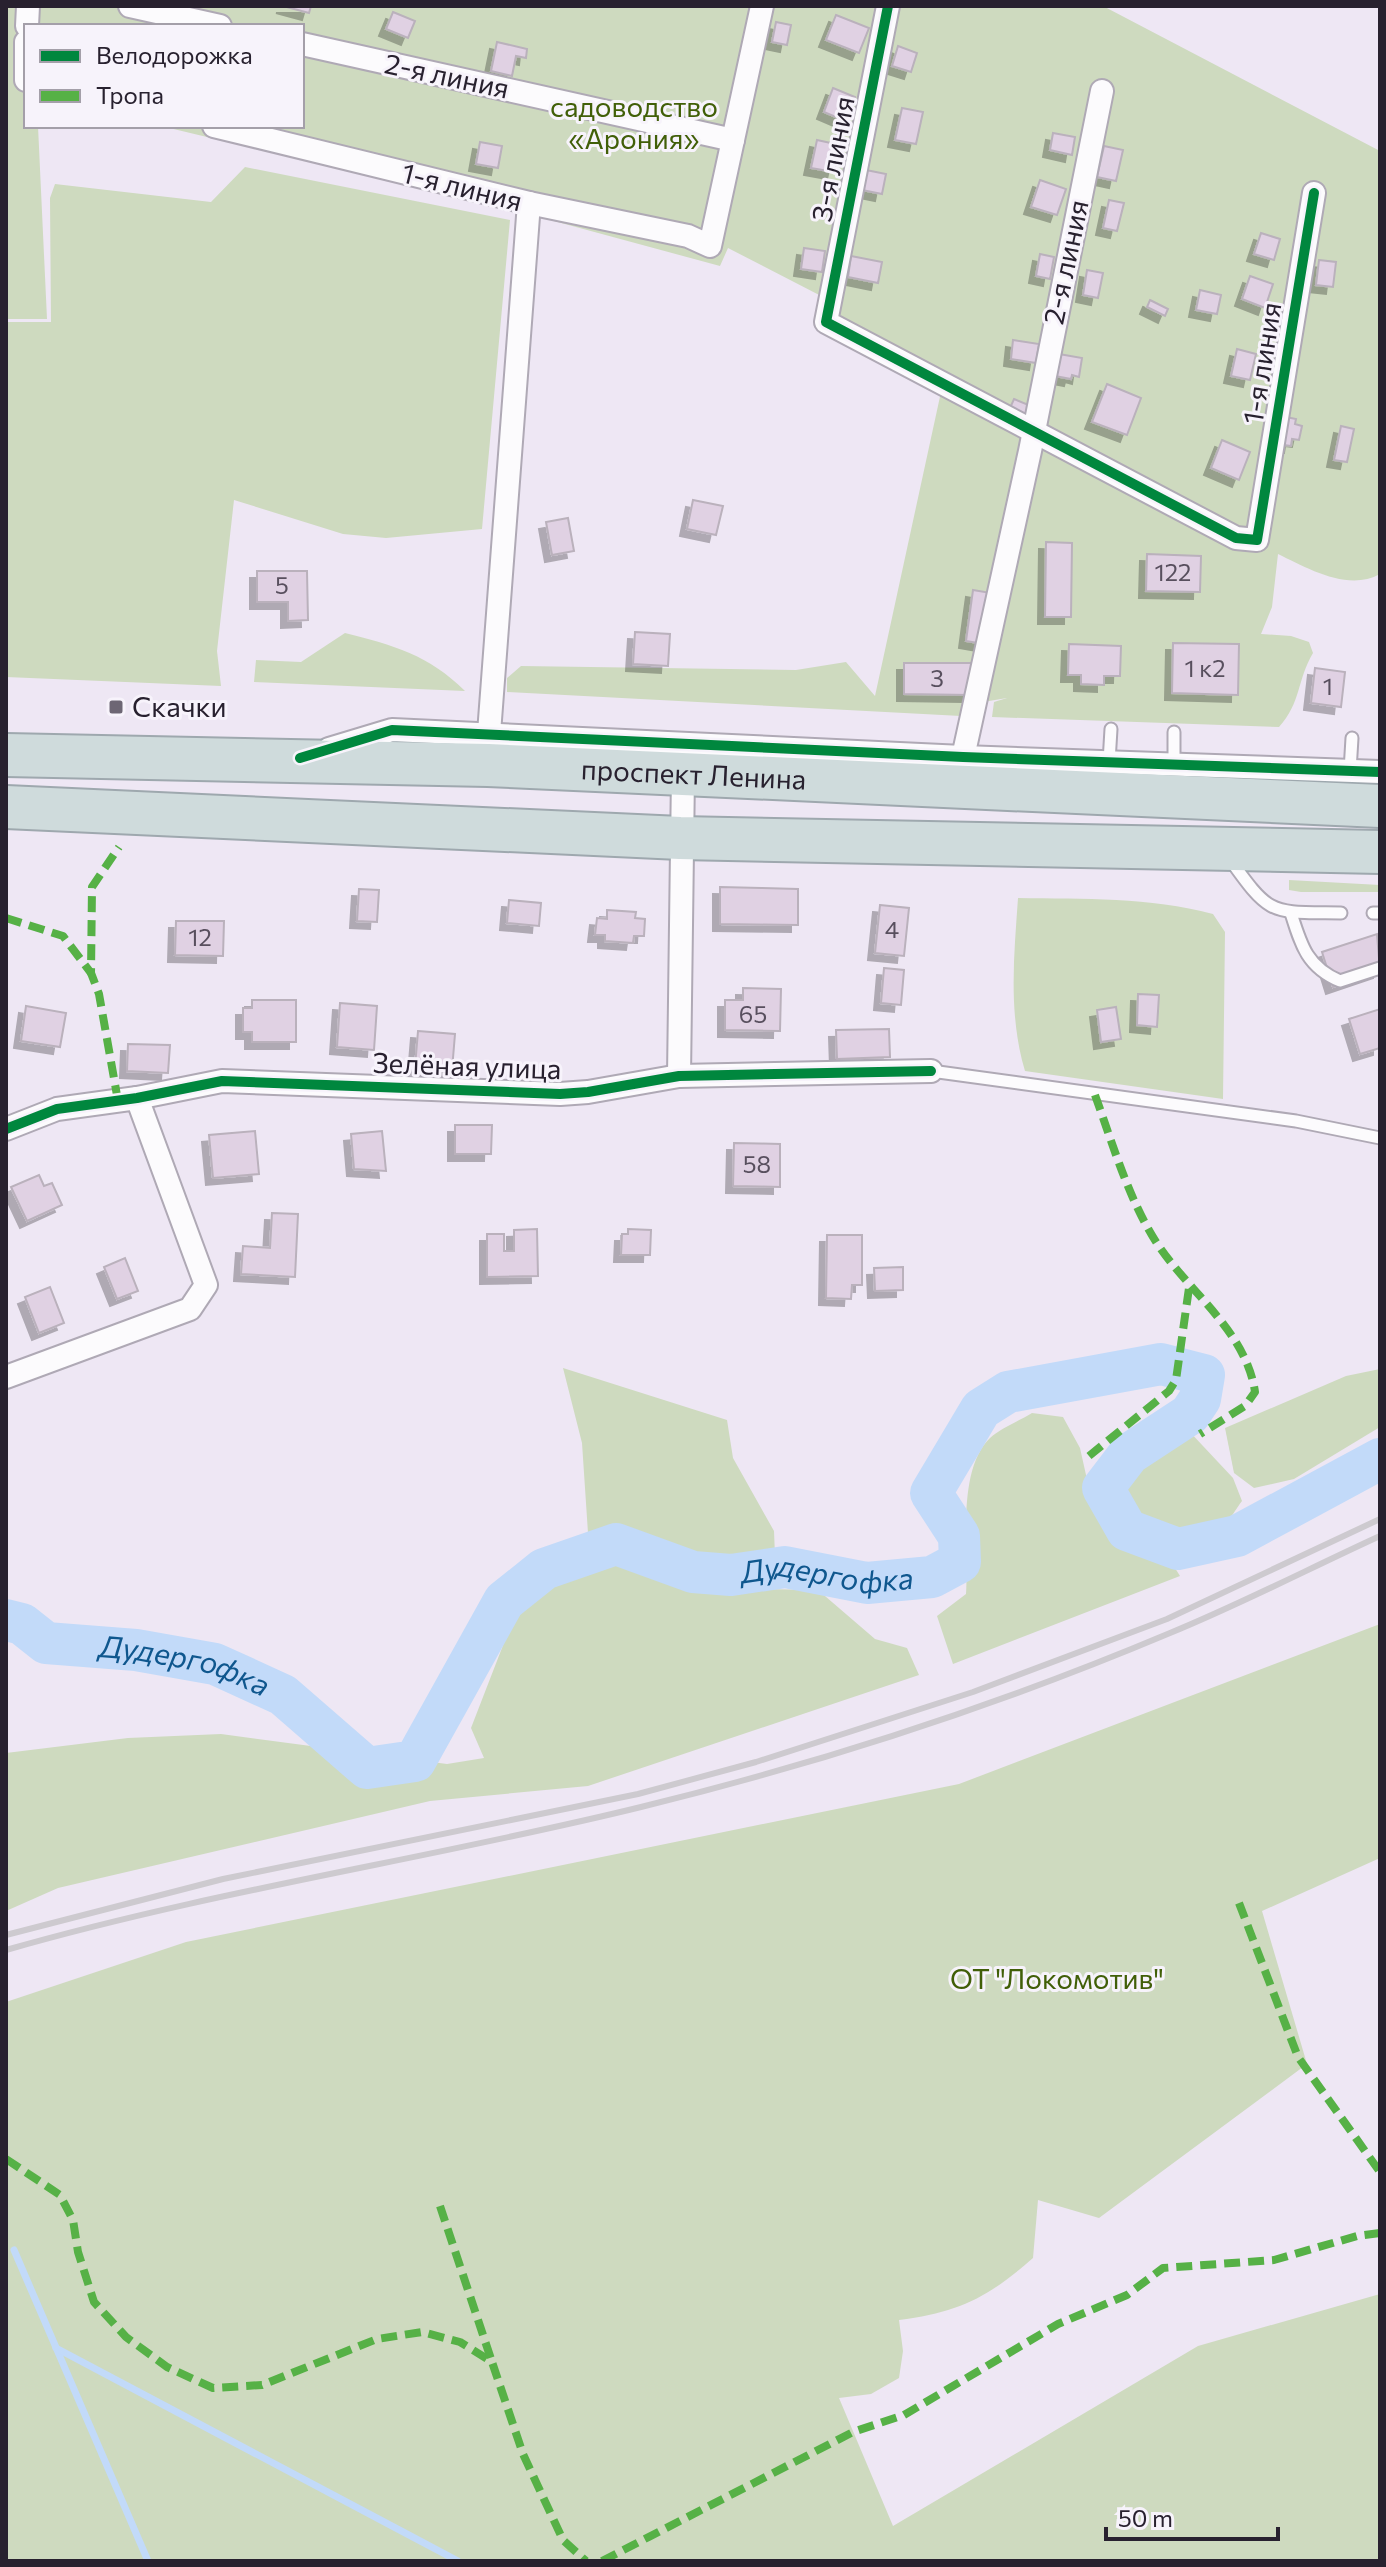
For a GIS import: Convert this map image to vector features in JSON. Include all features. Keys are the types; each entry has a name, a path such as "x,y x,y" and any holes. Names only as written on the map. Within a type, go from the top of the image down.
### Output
{"highway":[{"name":"проспект Ленина","path":"6,755 300,758 1380,806"},
{"path":"6,807 680,838 1380,852"}],"street":[{"path":"130,6 211,24"},
{"path":"733,140 762,6"},
{"name":"3-я линия","path":"888,6 826,322 1031,433"},
{"name":"2-я линия","path":"304,44 733,140"},
{"name":"2-я линия","path":"963,757 1030,451 1031,433 1102,91"},
{"name":"1-я линия","path":"222,128 529,203 688,236 710,246 733,140"},
{"name":"1-я линия","path":"1031,433 1236,538 1257,540 1314,193"},
{"path":"489,733 529,203"},
{"path":"300,758 392,730 963,757 1380,772"},
{"path":"679,1076 683,774"},
{"name":"Зелёная улица","path":"6,1129 57,1109 137,1098 222,1081 560,1094 679,1076 931,1071"},
{"path":"6,1377 190,1309 206,1285 137,1098"}],"lane":[{"path":"1109,762 1111,729"},
{"path":"1174,732 1174,765"},
{"path":"1350,771 1352,738"},
{"path":"1224,851 1255,895 1270,908 1291,913 1341,913"},
{"path":"1291,913 1302,946 1321,973 1340,981 1380,968"},
{"path":"931,1071 1296,1121 1380,1138"}],"green space":[{"name":"садоводство «Арония»","path":"6,6 1103,6 1380,151 1380,574 1368,579 1341,579 1278,554 1272,607 1261,634 1291,636 1309,642 1313,653 1291,709 1279,727 992,717 994,702 1007,698 965,705 961,716 507,692 507,678 521,666 796,670 846,662 875,696 941,392 822,329 825,298 728,248 720,266 528,214 169,128 304,128 304,24 24,24 24,128 38,128 47,319 6,319"},
{"path":"245,167 510,220 482,529 386,538 343,534 234,500 217,651 221,686 6,677 6,322 51,322 50,198 55,184 211,202"},
{"path":"345,633 410,653 438,668 465,691 254,682 256,660 301,662"},
{"path":"1289,880 1380,885 1380,892 1301,892 1289,890"},
{"path":"1018,898 1141,902 1213,914 1225,932 1223,1099 1025,1071 1014,1007"},
{"path":"563,1368 727,1420 733,1458 774,1531 775,1556 725,1568 689,1561 618,1536 588,1533 582,1443"},
{"path":"1380,1369 1380,1427 1294,1479 1254,1488 1234,1473 1225,1428 1346,1376"},
{"path":"1032,1413 1063,1417 1080,1448 1088,1484 1106,1524 1127,1541 1170,1560 1180,1576 953,1664 937,1616 966,1594 966,1512 972,1470 979,1452 990,1438"},
{"path":"1188,1430 1233,1478 1242,1501 1221,1528 1203,1535 1174,1535 1161,1531 1137,1516 1120,1493 1133,1467"},
{"path":"620,1563 660,1579 696,1588 818,1590 875,1639 907,1648 919,1675 588,1786 430,1801 58,1888 6,1911 6,1753 128,1738 221,1734 447,1764 484,1758 471,1728 514,1617 537,1589"},
{"name":"ОТ \"Локомотив\"","path":"1380,1624 1380,1858 1262,1911 1307,2064 1099,2218 1038,2200 1033,2258 972,2301 939,2313 899,2320 903,2351 899,2378 871,2394 839,2398 893,2526 1198,2346 1380,2294 1380,2561 6,2561 6,2002 186,1942 959,1784"}],"building":[{"path":"283,6 311,6 309,13"},
{"path":"393,12 415,21 408,38 386,29"},
{"path":"836,15 869,28 859,53 826,40"},
{"path":"776,22 791,25 787,45 772,42"},
{"path":"497,42 527,49 526,58 516,56 512,76 491,71"},
{"path":"898,46 917,53 911,72 892,66"},
{"path":"833,88 855,97 845,121 824,112"},
{"path":"902,108 923,112 916,144 895,140"},
{"path":"1053,133 1075,137 1072,155 1050,150"},
{"path":"817,140 840,145 834,172 811,168"},
{"path":"480,142 502,146 498,168 476,164"},
{"path":"1104,146 1123,150 1116,181 1097,177"},
{"path":"866,170 886,174 882,194 862,190"},
{"path":"1040,180 1066,189 1057,215 1031,207"},
{"path":"1109,200 1124,203 1117,231 1103,228"},
{"path":"1261,233 1280,239 1274,260 1254,254"},
{"path":"804,248 825,251 822,272 801,269"},
{"path":"1040,254 1054,257 1050,279 1036,276"},
{"path":"851,256 882,262 878,283 848,277"},
{"path":"1319,260 1336,262 1333,287 1316,285"},
{"path":"1087,270 1103,273 1098,298 1083,295"},
{"path":"1250,276 1273,284 1265,308 1242,299"},
{"path":"1200,290 1221,295 1217,314 1196,310"},
{"path":"1150,300 1168,309 1165,316 1147,307"},
{"path":"1013,340 1039,344 1036,363 1011,359"},
{"path":"1237,349 1256,354 1250,380 1231,376"},
{"path":"1059,354 1082,358 1079,377 1055,376"},
{"path":"1107,384 1141,398 1127,435 1092,422"},
{"path":"1014,399 1031,406 1027,416 1010,408"},
{"path":"1281,416 1296,419 1295,424 1302,426 1299,440 1292,439 1291,446 1276,444"},
{"path":"1341,426 1354,429 1347,462 1334,460"},
{"path":"1222,440 1250,452 1239,480 1211,468"},
{"path":"693,500 723,506 716,535 687,529"},
{"path":"568,518 574,551 552,555 546,522"},
{"path":"1046,542 1072,543 1071,617 1045,617"},
{"path":"1147,554 1201,556 1200,592 1146,591"},
{"path":"257,571 307,571 308,620 288,621 288,602 257,602"},
{"path":"973,590 991,593 984,644 966,641"},
{"path":"635,632 670,634 668,666 633,664"},
{"path":"1173,643 1239,644 1238,695 1172,693"},
{"path":"1069,644 1121,646 1120,676 1104,676 1104,685 1081,684 1081,675 1068,675"},
{"path":"904,663 971,663 970,695 904,694"},
{"path":"1315,668 1345,672 1341,707 1311,703"},
{"path":"720,887 798,889 798,925 720,924"},
{"path":"359,889 379,890 377,922 357,921"},
{"path":"509,900 541,903 539,926 507,923"},
{"path":"880,905 909,908 904,956 875,953"},
{"path":"607,910 636,912 635,918 645,919 644,936 634,936 633,943 605,941 605,935 595,935 597,918 607,919"},
{"path":"176,921 224,921 223,956 175,955"},
{"path":"1377,934 1380,971 1333,987 1322,952"},
{"path":"884,968 904,970 901,1005 881,1003"},
{"path":"743,988 781,989 780,1031 725,1030 725,1000 743,1000"},
{"path":"1138,994 1159,995 1157,1027 1137,1025"},
{"path":"252,1000 296,1000 296,1042 252,1042 252,1032 243,1032 243,1008 252,1008"},
{"path":"340,1003 377,1006 374,1050 337,1047"},
{"path":"26,1006 66,1013 60,1047 21,1041"},
{"path":"1116,1007 1121,1039 1101,1042 1097,1010"},
{"path":"1380,1009 1380,1048 1360,1054 1349,1019"},
{"path":"889,1029 890,1057 837,1059 836,1030"},
{"path":"418,1031 455,1034 452,1070 415,1067"},
{"path":"128,1044 170,1045 168,1073 127,1071"},
{"path":"455,1125 492,1125 491,1154 455,1154"},
{"path":"255,1131 259,1174 213,1178 209,1135"},
{"path":"382,1131 386,1171 354,1169 351,1134"},
{"path":"734,1143 780,1144 780,1187 733,1186"},
{"path":"39,1175 44,1186 52,1183 62,1205 27,1221 11,1187"},
{"path":"272,1213 298,1214 295,1277 241,1274 243,1246 270,1248"},
{"path":"537,1229 538,1276 487,1277 487,1234 504,1234 504,1251 514,1251 514,1230"},
{"path":"628,1229 651,1230 650,1255 621,1255 622,1234 628,1234"},
{"path":"827,1235 862,1235 862,1285 852,1285 851,1299 826,1298"},
{"path":"125,1258 138,1291 117,1299 104,1267"},
{"path":"903,1267 903,1290 875,1291 874,1268"},
{"path":"50,1287 64,1323 39,1333 25,1297"}],"waterway":[{"name":"Дудергофка","path":"6,1620 22,1624 46,1643 136,1650 215,1664 283,1695 367,1768 415,1761 504,1601 544,1569 616,1544 693,1572 731,1575 785,1567 867,1583 932,1577 960,1562 959,1536 931,1493 981,1409 1008,1392 1161,1364 1204,1375 1200,1399 1190,1414 1129,1454 1103,1488 1127,1530 1178,1549 1237,1536 1380,1459"},
{"path":"14,2250 148,2561"},
{"path":"56,2348 458,2561"}],"railway":[{"path":"6,1935 223,1879 638,1794 756,1762 973,1692 1167,1619 1380,1519"},
{"path":"6,1950 243,1892 562,1826 708,1790 842,1752 975,1708 1106,1659 1223,1610 1380,1536"}],"marked path":[{"path":"118,1101 99,994 91,973 92,887 119,847"},
{"path":"6,918 63,936 91,973"},
{"path":"1095,1095 1128,1186 1153,1237 1227,1329 1249,1369 1255,1392 1245,1406 1200,1434"},
{"path":"1089,1456 1169,1391 1176,1380 1189,1288"},
{"path":"1239,1903 1298,2057 1380,2172"},
{"path":"6,2159 60,2195 73,2220 78,2252 94,2302 126,2337 167,2367 213,2388 262,2385 377,2339 422,2332 460,2342 492,2362 523,2454 563,2540 586,2561"},
{"path":"440,2206 492,2362"},
{"path":"602,2561 853,2432 904,2415 1058,2324 1127,2295 1163,2268 1274,2260 1357,2236 1380,2233"}],"cycle path":[{"path":"888,6 826,322 1236,538 1257,540 1314,193"},
{"path":"300,758 392,730 963,757 1380,772"},
{"path":"6,1129 57,1109 137,1098 222,1081 560,1094 679,1076 931,1071"}],"place":[{"name":"Скачки","path":"116,707"}]}
